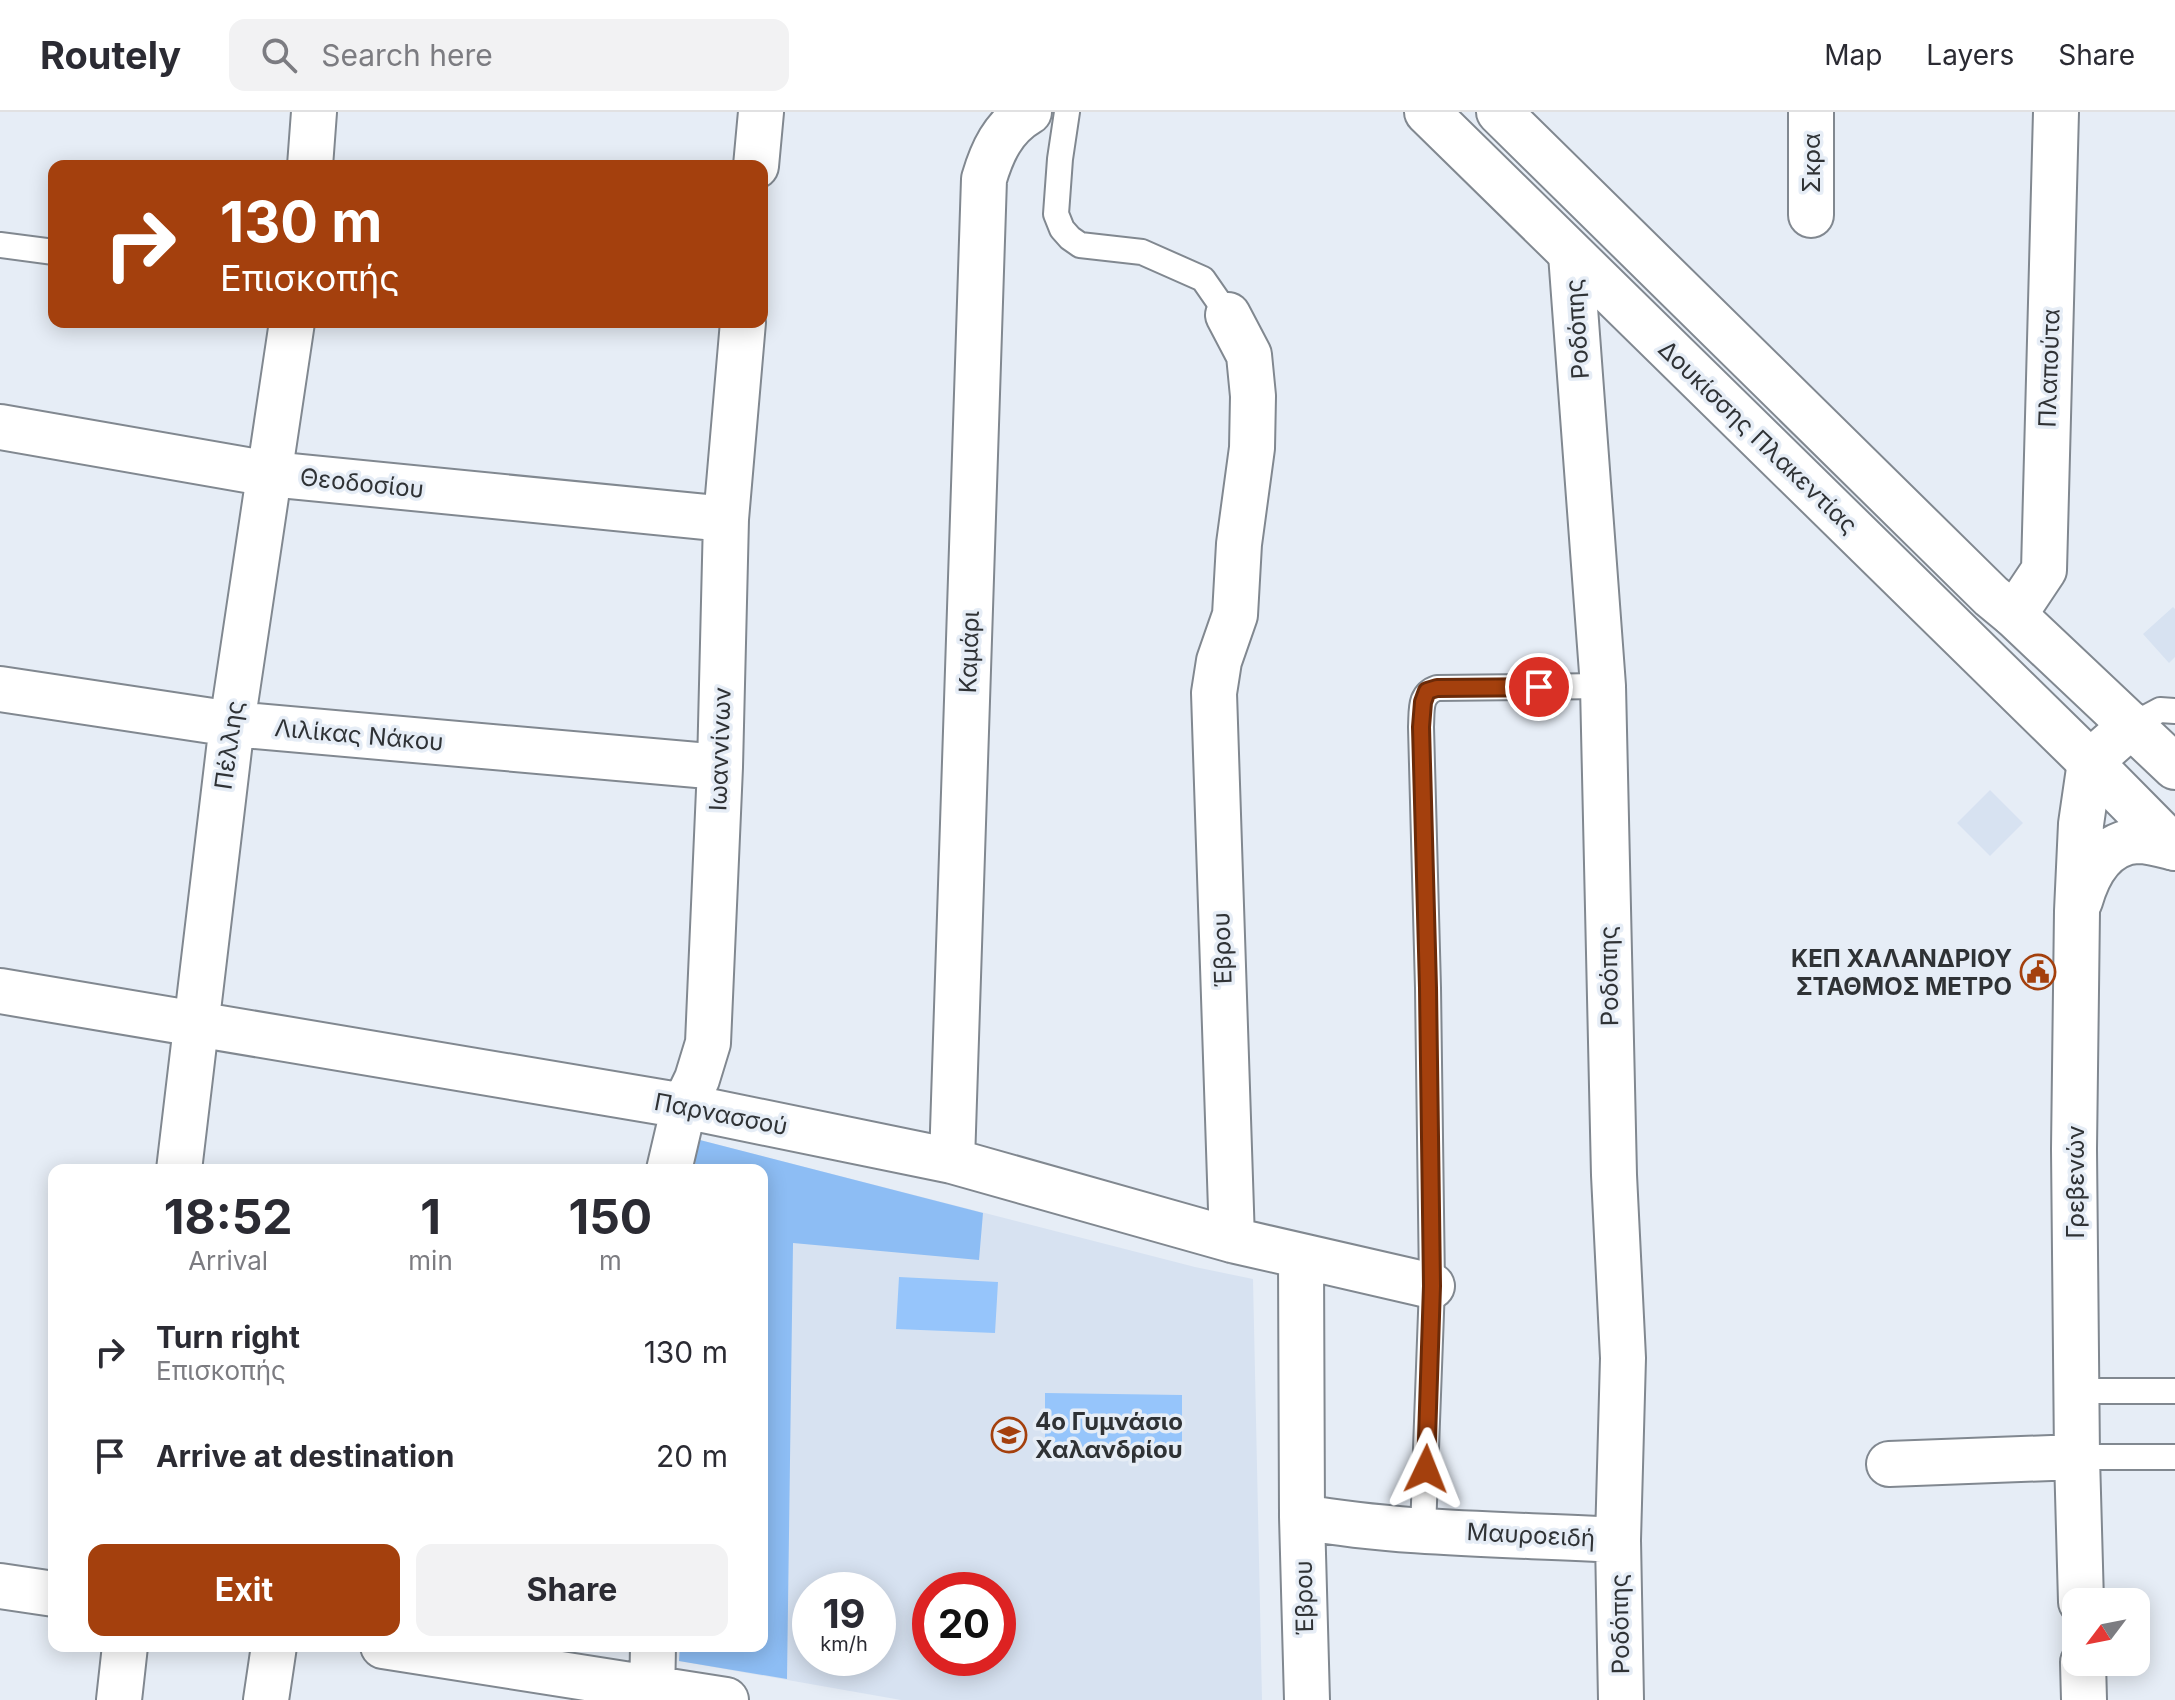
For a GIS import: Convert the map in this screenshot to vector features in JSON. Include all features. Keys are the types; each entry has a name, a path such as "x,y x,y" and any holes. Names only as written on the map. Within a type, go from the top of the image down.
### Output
{"street":[{"path":"310,160 314,112"},
{"path":"757,160 761,112"},
{"name":"Καμάρι","path":"952,1161 984,179 996,145 1018,118 1029,112"},
{"name":"Δουκίσσης Πλακεντίας","path":"1427,112 2175,848"},
{"name":"Δουκίσσης Πλακεντίας","path":"1499,112 1991,596 2175,767"},
{"name":"Σκρα","path":"1811,112 1811,215"},
{"name":"Πλαπούτα","path":"2014,615 2044,570 2056,112"},
{"name":"Ροδόπης","path":"1571,254 1603,686 1614,1175 1623,1358 1618,1540 1621,1700"},
{"name":"Έβρου","path":"1228,315 1249,355 1253,396 1252,448 1239,544 1235,615 1219,661 1214,693 1232,1240"},
{"name":"Πέλλης","path":"180,1164 232,724 291,328"},
{"name":"Ιωαννίνων","path":"670,1164 684,1106 697,1079 708,1043 720,767 726,519 742,328"},
{"name":"Θεοδοσίου","path":"0,427 270,474 726,519"},
{"name":"Λιλίκας Νάκου","path":"0,689 232,724 720,767"},
{"path":"2090,762 2132,725"},
{"name":"Γρεβενών","path":"2081,1588 2074,1149 2077,911 2081,824 2090,762"},
{"path":"2077,911 2086,882 2108,852 2135,841 2175,848"},
{"name":"Παρνασσού","path":"0,991 684,1106 952,1161 1232,1240 1432,1286"},
{"name":"Έβρου","path":"1301,1257 1302,1517 1307,1700"},
{"path":"1889,1464 2077,1457"},
{"name":"Μαυροειδή","path":"1302,1517 1423,1530 1618,1540"},
{"path":"0,1586 48,1593"},
{"path":"119,1700 124,1652"},
{"path":"266,1700 273,1652"},
{"path":"434,1652 653,1678 726,1700"},
{"path":"2083,1676 2084,1700"}],"lane":[{"path":"1067,112 1056,214 1062,229 1080,245 1142,252 1203,279 1228,315"},
{"path":"0,245 48,251"},
{"path":"1423,1530 1432,1286 1421,727 1424,696 1427,691 1437,688 1603,686"},
{"path":"2132,725 2160,710 2175,711"},
{"path":"2076,1391 2175,1391"},
{"path":"2077,1457 2175,1457"}],"shaded area":[{"path":"2173,607 2175,657 2169,663 2143,634"},
{"path":"1990,790 2023,823 1990,856 1957,823"},
{"name":"4ο Γυμνάσιο Χαλανδρίου","path":"696,1139 1195,1267 1253,1279 1262,1700 901,1700 679,1661 680,1652 768,1652 768,1164 695,1164"},
{"path":"696,1139 983,1213 979,1260 793,1243 787,1679 679,1661 680,1652 768,1652 768,1164 695,1164"},
{"path":"899,1277 998,1282 995,1333 896,1329"},
{"path":"1045,1393 1182,1395 1182,1455 1045,1453"}],"place":[{"name":"ΚΕΠ ΧΑΛΑΝΔΡΙΟΥ ΣΤΑΘΜΟΣ ΜΕΤΡΟ","path":"2038,972"},
{"name":"4ο Γυμνάσιο Χαλανδρίου","path":"1009,1435"}],"route":[{"path":"1426,1469 1432,1286 1423,702 1427,691 1437,688 1539,687"}]}
